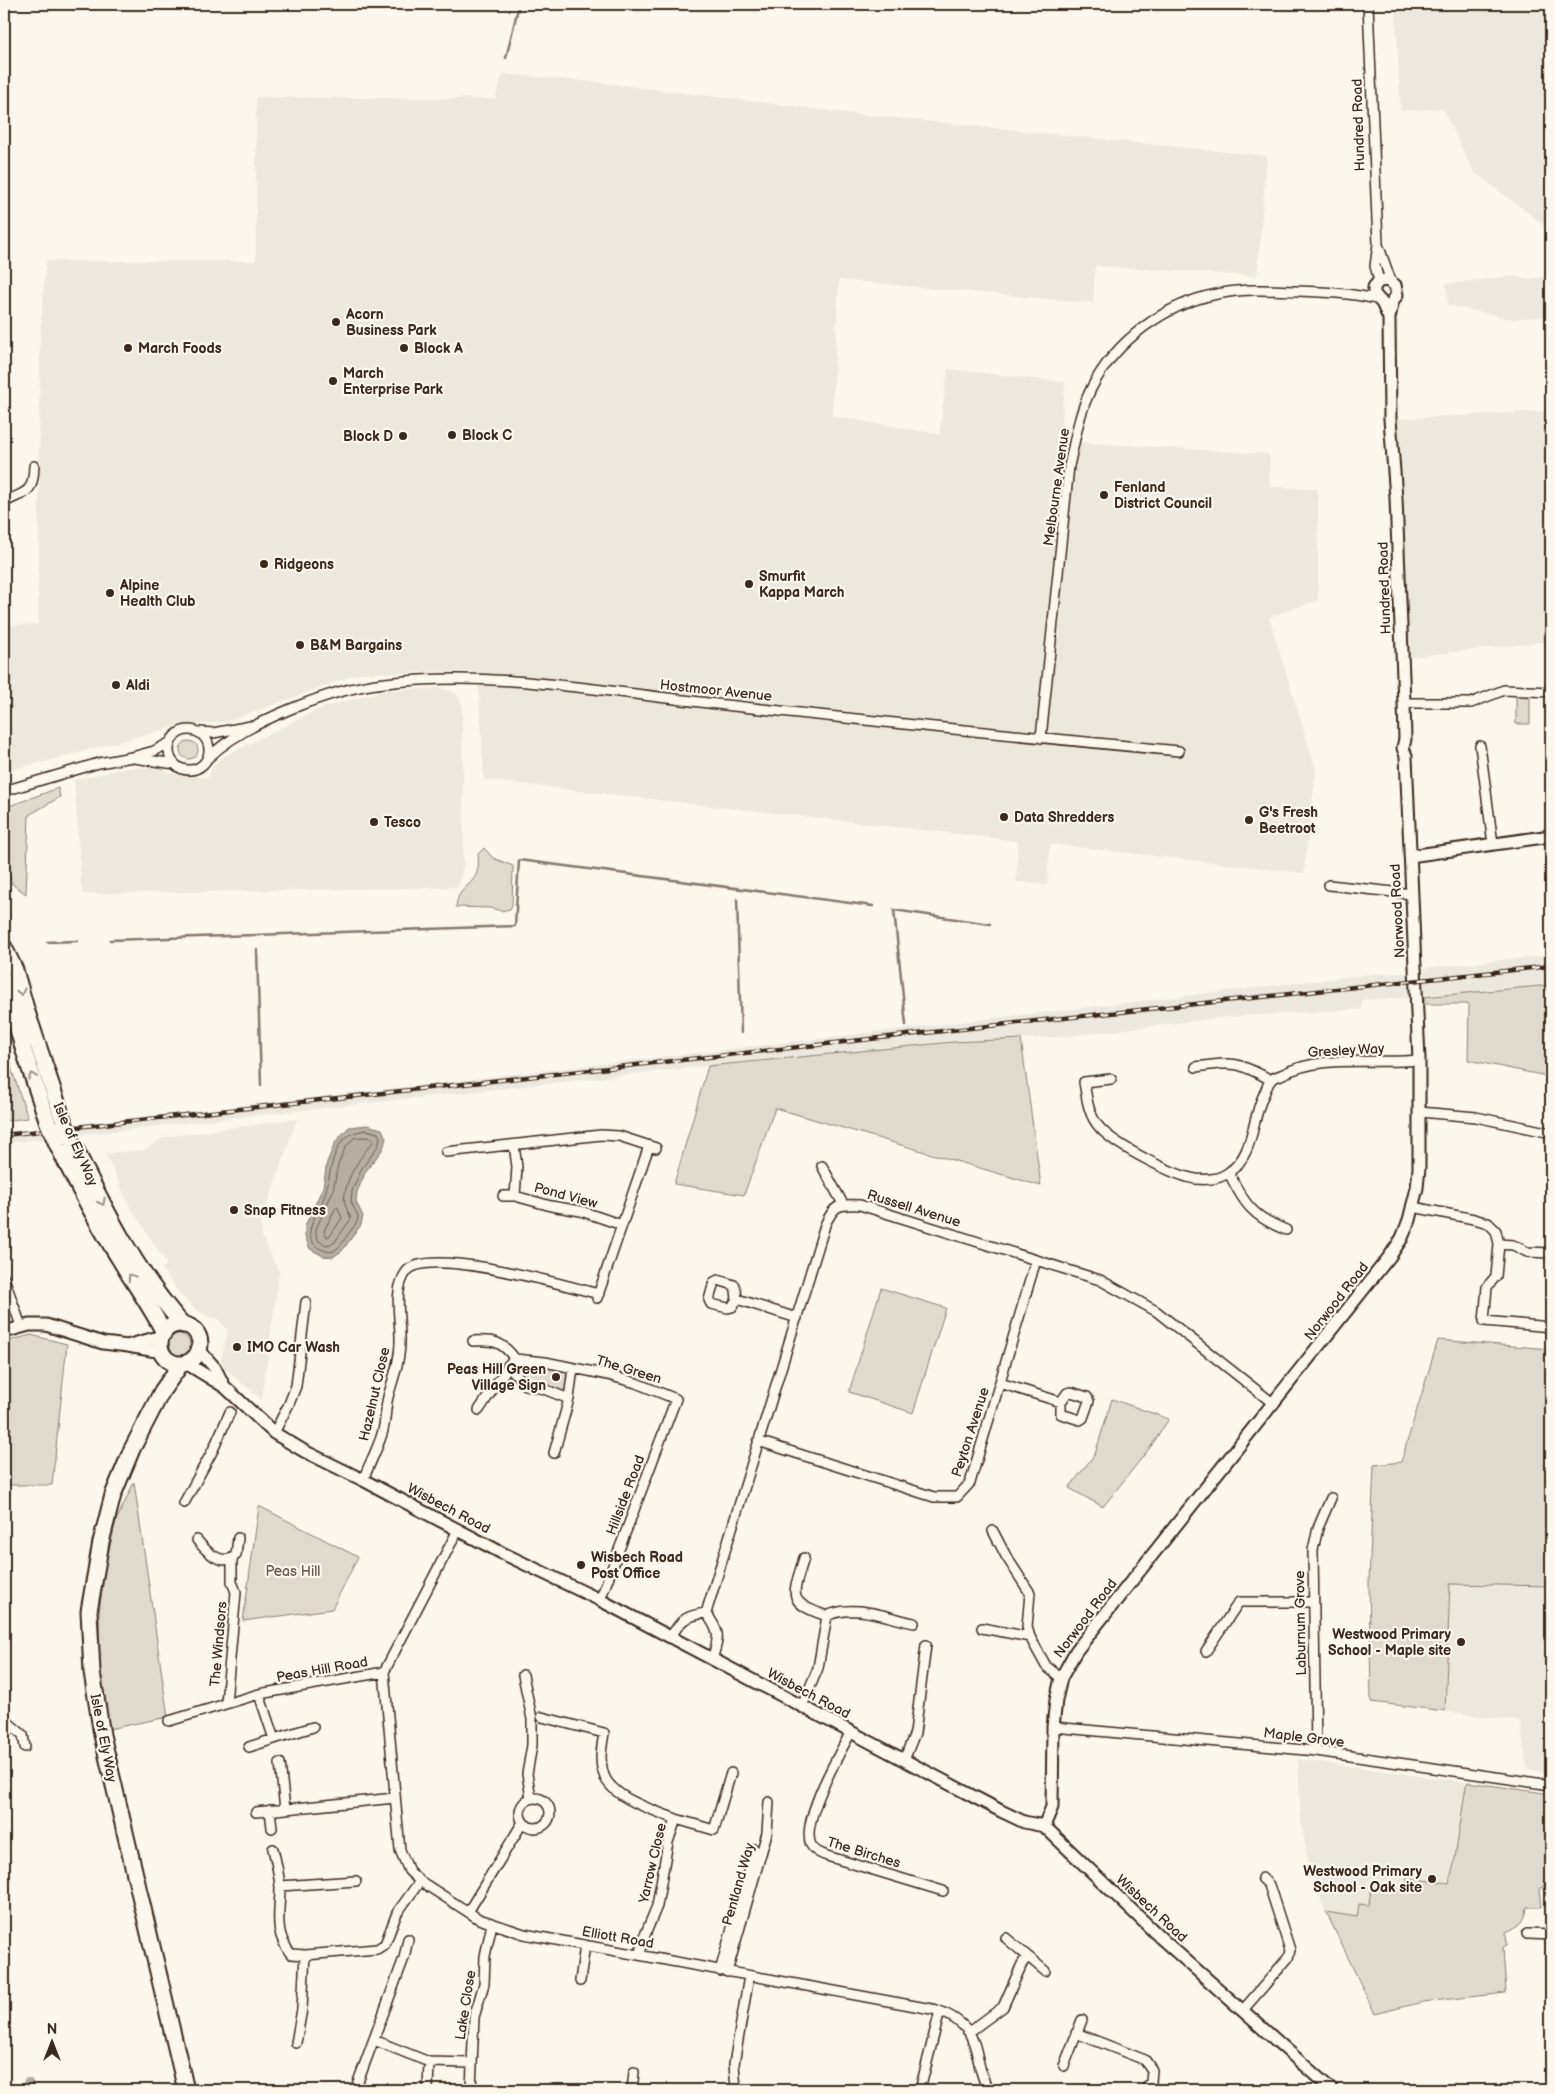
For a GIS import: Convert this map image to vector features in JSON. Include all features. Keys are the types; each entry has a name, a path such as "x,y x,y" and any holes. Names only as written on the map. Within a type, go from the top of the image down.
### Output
{"highway":[{"name":"Isle of Ely Way","path":"4,947 15,970 55,1121"},
{"name":"Isle of Ely Way","path":"4,980 24,1051 64,1143 82,1194 122,1264 145,1298 163,1334"},
{"name":"Isle of Ely Way","path":"64,1143 145,1277 182,1325"},
{"path":"182,1325 193,1330 200,1340 196,1356 174,1360 160,1341 163,1334 172,1326 182,1325"},
{"name":"Isle of Ely Way","path":"174,1360 162,1391 132,1449 113,1495 101,1542 90,1611 92,1672 102,1735 186,2090"}],"street":[{"name":"Hundred Road","path":"1368,4 1378,244 1375,266 1389,318 1390,419 1396,494 1405,739 1403,748 1406,756 1410,856"},
{"name":"Hundred Road","path":"1378,244 1391,281 1397,290 1397,295 1381,294"},
{"path":"1381,294 1386,280 1391,281"},
{"name":"Melbourne Avenue","path":"1041,738 1069,466 1078,423 1090,389 1106,363 1123,345 1151,322 1193,300 1218,293 1250,290 1381,294"},
{"path":"4,502 30,490 34,482 34,466"},
{"name":"Hostmoor Avenue","path":"208,758 216,750 256,726 309,703 350,690 382,683 469,679 573,687 1041,738 1179,751"},
{"path":"1404,703 1471,703 1504,690 1551,692"},
{"name":"Hostmoor Avenue","path":"200,732 212,733 256,726"},
{"path":"6,789 99,762 132,757 154,750 171,742 181,731 191,730 200,732 209,744 208,758 201,766 190,770 175,764 132,757"},
{"path":"171,742 170,756 175,764"},
{"path":"1480,746 1493,844"},
{"name":"Norwood Road","path":"1044,1826 1052,1807 1053,1727 1061,1678 1076,1651 1274,1404 1402,1238 1413,1207 1419,1168 1419,1060 1410,856 1551,836"},
{"path":"1329,885 1412,894"},
{"name":"Gresley Way","path":"1270,1080 1294,1068 1313,1063 1419,1060"},
{"path":"1111,1079 1084,1082 1088,1108 1093,1119 1109,1136 1163,1168 1188,1177 1206,1179 1229,1173 1241,1159 1250,1144 1255,1116 1270,1080 1244,1066 1232,1063 1196,1067"},
{"path":"1420,1112 1476,1117 1551,1133"},
{"path":"446,1152 601,1135 618,1136 652,1147 622,1225"},
{"path":"514,1145 517,1167 515,1196"},
{"path":"706,1613 825,1225 832,1211 843,1204 822,1166"},
{"path":"1229,1173 1242,1198 1256,1214 1271,1224 1286,1230"},
{"name":"Pond View","path":"503,1196 515,1196 551,1206 581,1211 622,1225"},
{"name":"Russell Avenue","path":"843,1204 860,1205 1100,1280 1156,1311 1274,1404"},
{"path":"1413,1207 1488,1223 1496,1231 1499,1244 1496,1276 1487,1287 1484,1321 1551,1327"},
{"name":"Hazelnut Close","path":"363,1480 382,1433 388,1399 398,1362 400,1342 399,1290 407,1271 418,1265 433,1262 508,1270 598,1296 622,1225"},
{"path":"1499,1244 1514,1246 1527,1252 1551,1253"},
{"name":"Peyton Avenue","path":"758,1441 934,1497 957,1497 970,1483 1036,1260"},
{"path":"4,1278 21,1326"},
{"path":"737,1299 797,1318"},
{"path":"274,1432 290,1404 296,1386 306,1302"},
{"path":"4,1332 21,1326 46,1325 103,1343 128,1346 174,1360"},
{"path":"128,1346 163,1334"},
{"path":"473,1341 487,1340 498,1342 507,1348 512,1362 525,1385 544,1389 569,1399"},
{"name":"Wisbech Road","path":"199,1350 215,1368 225,1387"},
{"name":"Wisbech Road","path":"174,1360 225,1387 274,1432 304,1451 600,1600 1024,1822 1044,1826 1163,1940 1332,2090"},
{"name":"The Green","path":"512,1362 538,1360 636,1383 676,1399"},
{"path":"479,1410 512,1362"},
{"path":"554,1453 569,1399 573,1368"},
{"path":"1000,1383 1061,1402"},
{"name":"Hillside Road","path":"600,1600 676,1399"},
{"path":"184,1503 213,1450 230,1412"},
{"name":"Laburnum Grove","path":"1316,1751 1313,1550 1318,1528 1331,1498"},
{"name":"Peas Hill Road","path":"169,1721 259,1694 384,1672 458,1530"},
{"path":"993,1531 1006,1556 1030,1593 1027,1627 1030,1637 1046,1666 1061,1678"},
{"name":"The Windsors","path":"226,1703 236,1592 232,1582 232,1559 236,1555 238,1538"},
{"path":"197,1540 210,1555 232,1559"},
{"path":"804,1558 795,1589 797,1602 806,1609 826,1616 837,1611 849,1610 914,1623"},
{"path":"1206,1651 1239,1602 1313,1602"},
{"path":"670,1638 680,1622 687,1617 706,1613"},
{"path":"706,1613 717,1628 718,1640 712,1660"},
{"path":"802,1706 818,1668 826,1616"},
{"path":"982,1628 1030,1637"},
{"path":"904,1760 915,1733 926,1645"},
{"name":"Elliott Road","path":"384,1672 400,1850 409,1871 420,1881 468,1912 492,1924 524,1934 940,2011 954,2018 969,2032 977,2048 988,2090"},
{"path":"523,1675 532,1719 532,1746 527,1774 531,1798"},
{"path":"259,1694 274,1739"},
{"name":"Yarrow Close","path":"542,1717 604,1733 601,1755 603,1773 613,1789 626,1798 676,1819 668,1842 657,1906 645,1935 640,1954"},
{"path":"4,1719 23,1735 25,1747"},
{"path":"249,1747 312,1727"},
{"name":"Maple Grove","path":"1053,1727 1316,1751 1551,1785"},
{"name":"The Birches","path":"851,1732 815,1805 810,1834 811,1845 817,1852 827,1856 943,1891"},
{"path":"280,1763 284,1809"},
{"path":"676,1819 714,1830 731,1773"},
{"path":"256,1812 395,1798"},
{"path":"531,1798 537,1798 548,1805 549,1818 546,1823 534,1828 522,1822 520,1817 521,1805 531,1798"},
{"name":"Pentland Way","path":"724,1971 767,1834 770,1802"},
{"path":"270,1810 272,1828"},
{"path":"468,1912 522,1822"},
{"path":"274,1849 280,1886 279,1935 283,1945 291,1954 305,1955 377,1949 384,1944 397,1913 420,1881"},
{"path":"724,1971 754,1849"},
{"path":"1243,2010 1288,1958 1290,1950 1269,1885 1262,1878"},
{"path":"280,1886 356,1881"},
{"name":"Lake Close","path":"470,2090 474,2017 484,1984 485,1956 492,1924"},
{"path":"1527,1934 1551,1935"},
{"path":"1006,1938 1045,1971"},
{"path":"355,2090 404,1958 408,1939"},
{"path":"580,1981 585,1945"},
{"path":"296,2043 302,2008 305,1955"},
{"path":"969,2032 1003,2006 1022,1964 1028,1957"},
{"path":"736,2090 734,2064 749,1976"},
{"path":"920,2090 940,2011"},
{"path":"1064,2066 1082,2020"},
{"path":"1076,2034 1145,2060 1152,2070 1150,2082 1145,2090"},
{"path":"374,2040 429,2062 471,2063"},
{"path":"428,2090 429,2062"},
{"path":"632,2090 634,2072"}],"shaded area":[{"path":"1395,4 1551,4 1551,244 1544,225 1473,171 1443,109 1401,111"},
{"path":"503,74 596,82 848,113 1267,156 1257,276 1095,266 1093,303 839,280 832,416 939,434 948,369 1065,382 1060,441 1269,454 1270,487 1318,489 1318,600 1269,617 1316,770 1304,873 1050,844 1047,885 1016,882 1018,841 484,780 478,672 360,673 229,721 170,728 4,771 4,626 38,624 40,339 46,261 256,261 256,97 495,99"},
{"path":"1514,276 1526,279 1551,276 1551,316 1512,319 1448,305 1446,284"},
{"path":"1551,411 1551,641 1402,658 1390,419"},
{"path":"441,688 455,692 460,698 462,706 464,845 463,867 458,887 82,894 74,780 127,768 161,767 170,773 208,778 213,767 221,758 308,714 328,706 387,690"},
{"path":"1551,955 1551,985 1424,997 1362,1000 1362,1009 1227,1017 1061,1037 953,1042 708,1066 4,1143 4,1132 1372,974 1424,973 1424,968"},
{"path":"297,1119 261,1223 262,1237 279,1272 262,1400 224,1368 221,1359 228,1331 217,1318 209,1317 195,1309 179,1293 162,1269 167,1264 129,1205 105,1153 145,1150 164,1137"},
{"name":"Westwood Primary School - Maple site","path":"1372,1504 1551,1557 1551,1773 1527,1769 1520,1721 1371,1702 1369,1582"},
{"name":"Westwood Primary School - Oak site","path":"1298,1759 1551,1794 1551,1887 1540,1888 1542,1907 1527,1907 1523,1922 1518,1927 1506,1932 1507,1945 1503,1947 1506,1993 1423,2002 1375,2014 1323,1906 1310,1870 1301,1825"}],"green space":[{"path":"1516,697 1530,698 1530,724 1516,724"},
{"path":"189,741 195,744 198,750 195,756 189,759 183,756 180,750 183,744"},
{"path":"58,788 60,797 29,815 26,894 12,884 4,856 4,808"},
{"path":"484,848 493,858 513,866 512,905 510,909 501,911 491,908 456,907 461,893 477,873 478,854"},
{"path":"1551,985 1551,1077 1468,1060 1469,1004 1424,1004 1424,997"},
{"path":"1021,1039 1041,1186 775,1108 744,1195 674,1184 708,1066 953,1042"},
{"path":"4,1047 28,1118 4,1121"},
{"path":"881,1288 946,1308 913,1413 849,1392"},
{"path":"175,1334 183,1334 190,1341 190,1349 183,1356 175,1356 168,1349 168,1341"},
{"path":"31,1335 67,1344 52,1485 4,1485 4,1342"},
{"path":"1438,1340 1551,1349 1551,1586 1450,1584 1445,1711 1371,1702 1369,1582 1374,1465 1401,1462"},
{"path":"533,1362 563,1370 567,1377 565,1393 532,1382 521,1374 517,1368 518,1365"},
{"path":"1112,1399 1169,1419 1152,1445 1103,1507 1069,1488 1095,1454"},
{"path":"134,1482 168,1717 109,1729 100,1665 99,1613 105,1567 116,1521"},
{"name":"Peas Hill","path":"259,1506 358,1557 332,1609 243,1621"},
{"path":"1468,1782 1551,1794 1551,1887 1540,1888 1542,1907 1527,1907 1521,1923 1506,1932 1507,1945 1503,1947 1506,1993 1423,2002 1375,2014 1326,1912 1357,1917 1359,1904 1368,1905 1372,1888 1405,1892 1407,1878 1449,1883"}],"water":[{"path":"367,1125 382,1129 386,1138 383,1149 366,1171 357,1192 356,1202 363,1216 361,1225 342,1251 333,1257 323,1256 310,1249 305,1237 305,1226 323,1187 327,1162 336,1141 349,1127"}],"waterway":[{"path":"506,58 519,4"},
{"path":"110,940 515,926 519,860 873,906"},
{"path":"737,899 741,1033"},
{"path":"906,1025 894,910 990,924"},
{"path":"47,942 77,941"},
{"path":"257,950 261,1085"},
{"path":"28,2083 28,2090"}],"railway":[{"path":"4,1135 1551,966"}],"place":[{"name":"Acorn Business Park","path":"336,322"},
{"name":"March Foods","path":"128,348"},
{"name":"Block A","path":"404,348"},
{"name":"March Enterprise Park","path":"333,381"},
{"name":"Block C","path":"452,435"},
{"name":"Block D","path":"403,436"},
{"name":"Fenland District Council","path":"1104,495"},
{"name":"Ridgeons","path":"264,564"},
{"name":"Smurfit Kappa March","path":"749,584"},
{"name":"Alpine Health Club","path":"110,593"},
{"name":"B&M Bargains","path":"300,645"},
{"name":"Aldi","path":"116,685"},
{"name":"Data Shredders","path":"1004,817"},
{"name":"G's Fresh Beetroot","path":"1249,820"},
{"name":"Tesco","path":"374,822"},
{"name":"Snap Fitness","path":"234,1210"},
{"name":"IMO Car Wash","path":"237,1347"},
{"name":"Peas Hill Green Village Sign","path":"556,1377"},
{"name":"Wisbech Road Post Office","path":"581,1565"},
{"name":"Westwood Primary School - Maple site","path":"1461,1642"},
{"name":"Westwood Primary School - Oak site","path":"1432,1879"}]}
